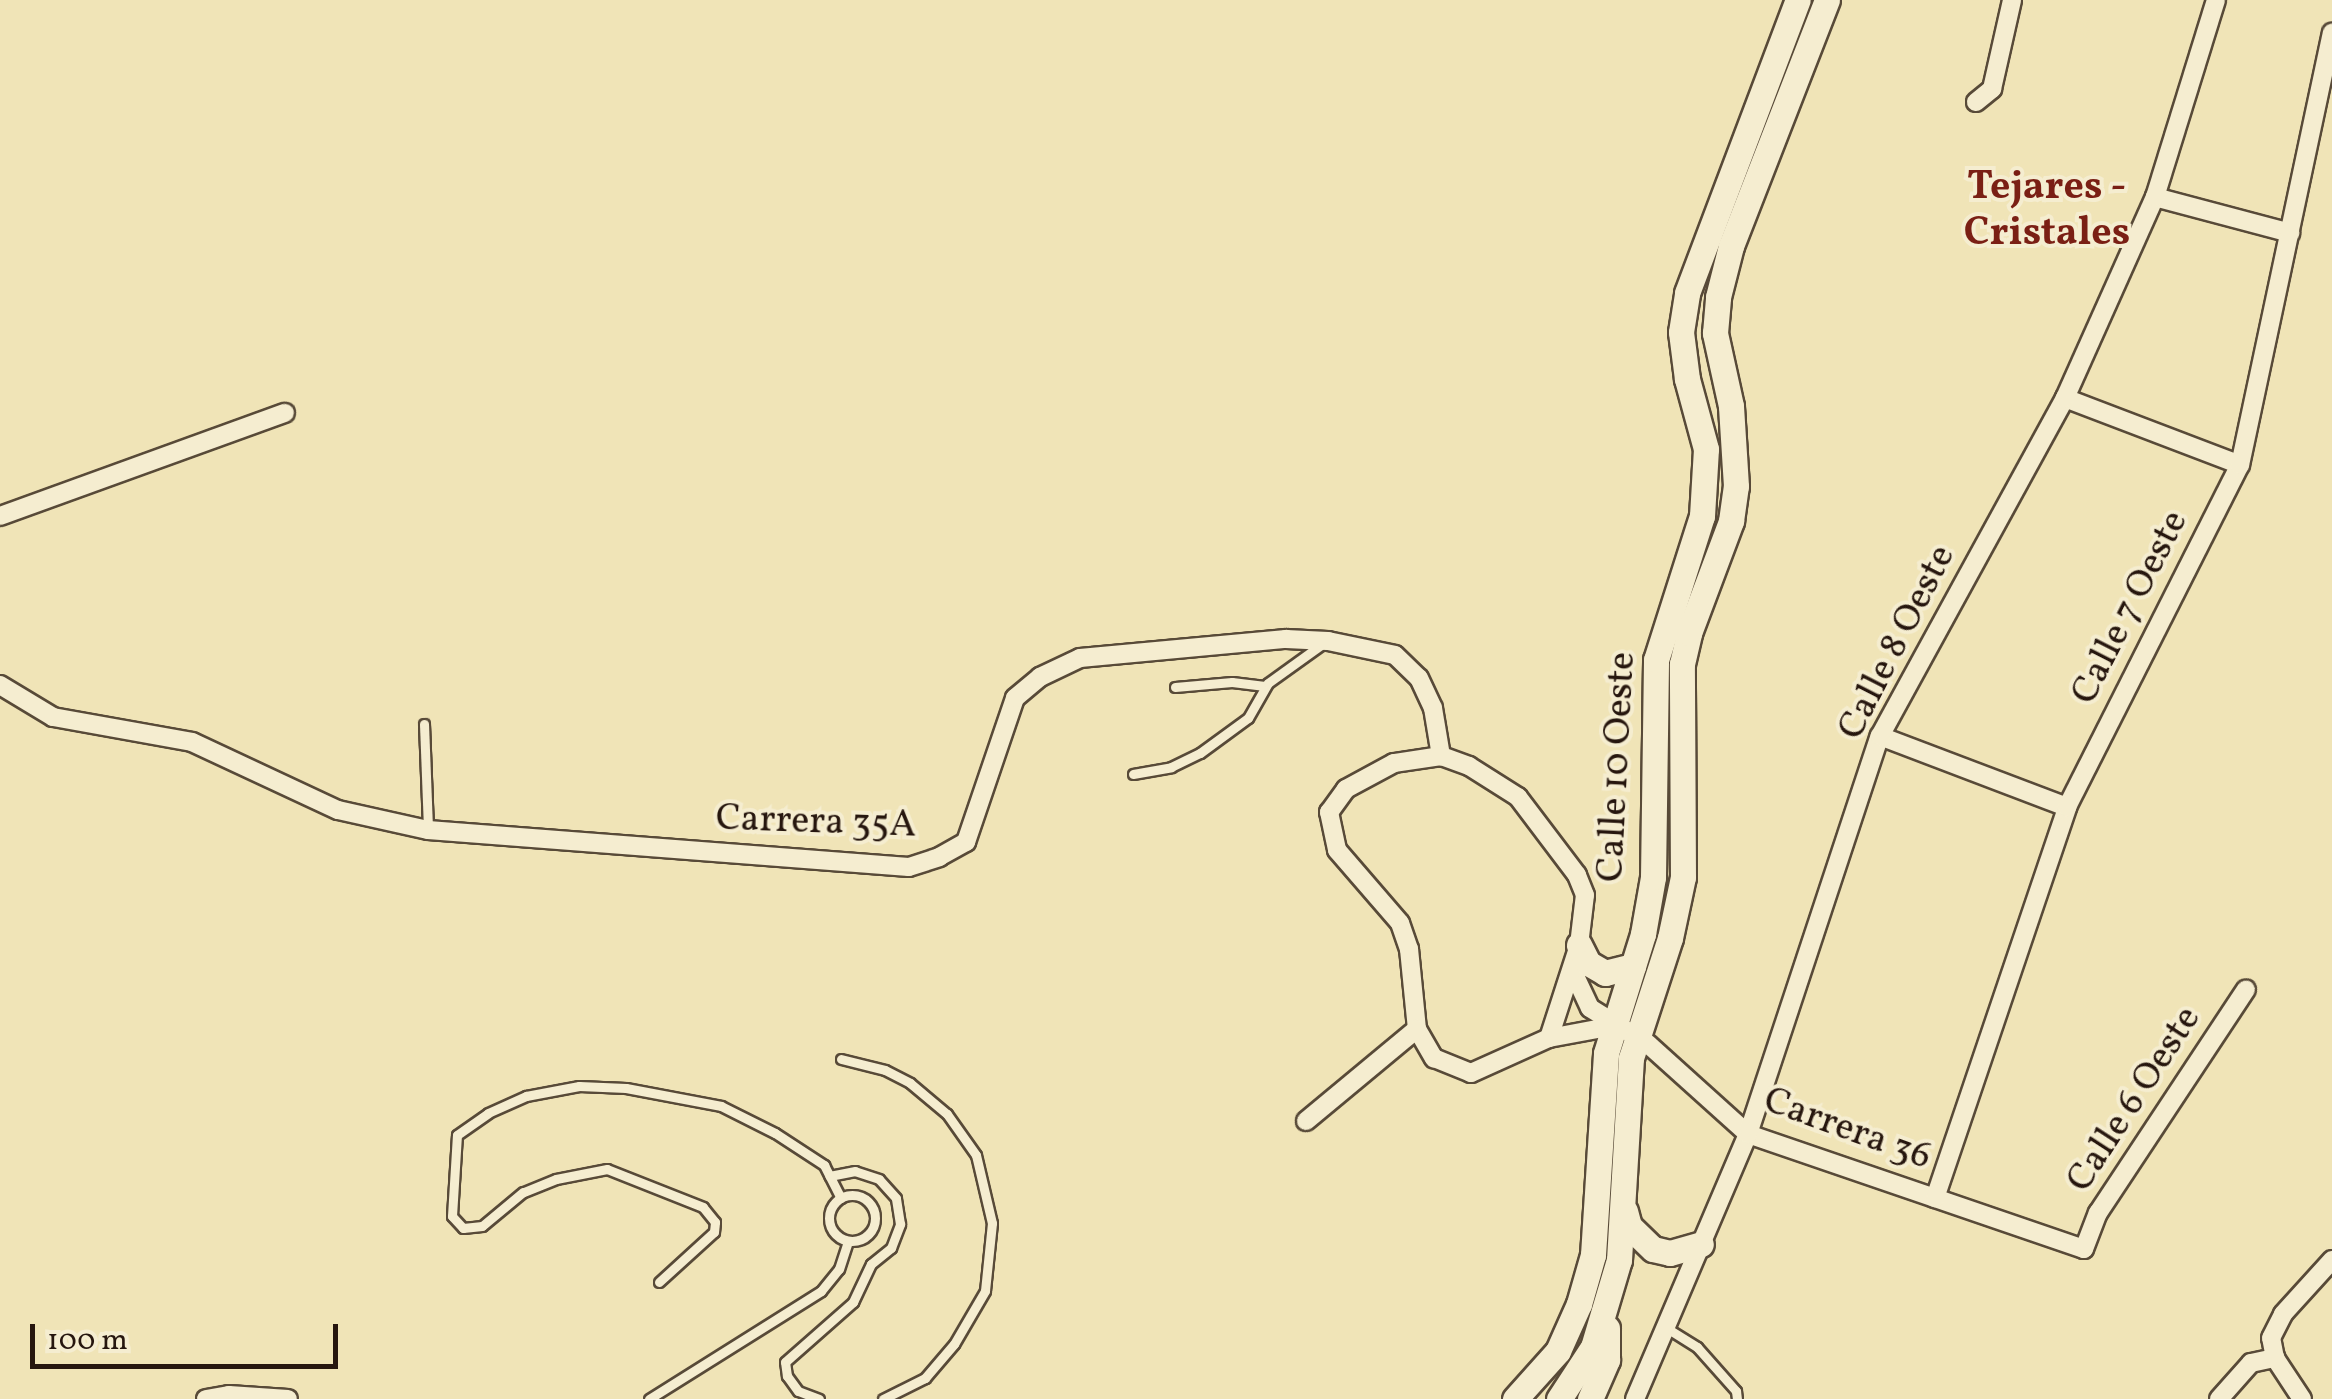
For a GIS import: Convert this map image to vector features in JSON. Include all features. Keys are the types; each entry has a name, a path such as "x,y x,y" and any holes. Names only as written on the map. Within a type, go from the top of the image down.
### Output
{"main road":[{"name":"Calle 10 Oeste","path":"1558,1399 1588,1357 1606,1311 1619,1260 1624,1210 1626,1032 1633,966 1654,877 1656,660 1702,516 1706,449 1686,378 1682,332 1687,293 1796,9"},
{"name":"Calle 10 Oeste","path":"1515,1399 1558,1350 1593,1256 1600,1093 1665,954 1682,878 1682,664 1689,633 1723,549 1736,486 1731,406 1714,333 1718,297 1731,246 1824,12"},
{"path":"1580,945 1588,963 1605,973 1633,966"},
{"path":"1624,1210 1629,1226 1653,1249 1686,1251 1701,1244"},
{"path":"1590,1399 1607,1360 1606,1311"}],"street":[{"path":"1976,102 1992,89 2012,0"},
{"name":"Calle 8 Oeste","path":"1635,1399 1748,1134 1880,736 2065,398 2155,197 2216,0"},
{"name":"Calle 7 Oeste","path":"1935,1198 2068,807 2240,465 2332,33"},
{"path":"2155,197 2290,233"},
{"path":"2065,398 2240,465"},
{"path":"0,516 286,413"},
{"name":"Carrera 35A","path":"0,685 53,716 192,742 338,810 428,830 909,866 939,858 966,842 1015,698 1040,678 1080,658 1286,640 1328,641 1395,655 1420,678 1434,708 1440,756"},
{"path":"1880,736 2068,807"},
{"path":"1549,1038 1580,945 1584,896 1577,875 1518,797 1469,766 1440,756 1394,764 1346,789 1328,812 1337,850 1400,923 1410,950 1417,1028 1434,1058 1470,1073 1549,1038 1626,1032"},
{"name":"Carrera 36","path":"1580,945 1576,978 1590,1008 1626,1032 1748,1134 2084,1249"},
{"name":"Calle 6 Oeste","path":"2084,1249 2098,1213 2246,989"},
{"path":"1306,1121 1417,1028"},
{"path":"2302,1399 2274,1358 2271,1338 2283,1314 2332,1260"},
{"path":"2219,1399 2251,1363 2274,1358"},
{"path":"206,1399 229,1395 288,1399"}],"lane":[{"path":"1133,774 1188,761 1248,718 1265,686 1328,641"},
{"path":"1176,687 1232,682 1265,686"},
{"path":"424,724 428,830"},
{"path":"841,1059 885,1070 910,1083 948,1114 976,1154 992,1223 985,1291 954,1344 924,1378 883,1399"},
{"path":"659,1282 714,1232 715,1222 703,1207 606,1168 556,1179 523,1192 482,1226 463,1228 452,1216 458,1135 488,1114 526,1096 578,1086 626,1088 720,1106 775,1132 824,1166 841,1198"},
{"path":"819,1399 798,1391 787,1376 785,1362 852,1302 871,1264 891,1248 900,1224 896,1198 879,1179 854,1170 829,1176"},
{"path":"862,1197 872,1206 876,1219 872,1232 862,1240 848,1242 836,1236 829,1224 829,1211 841,1198 862,1197"},
{"path":"649,1399 821,1291 838,1269 848,1242"},
{"path":"1665,1328 1697,1347 1736,1391 1737,1399"}],"district":[{"name":"Tejares - Cristales","path":"2047,211"}]}
